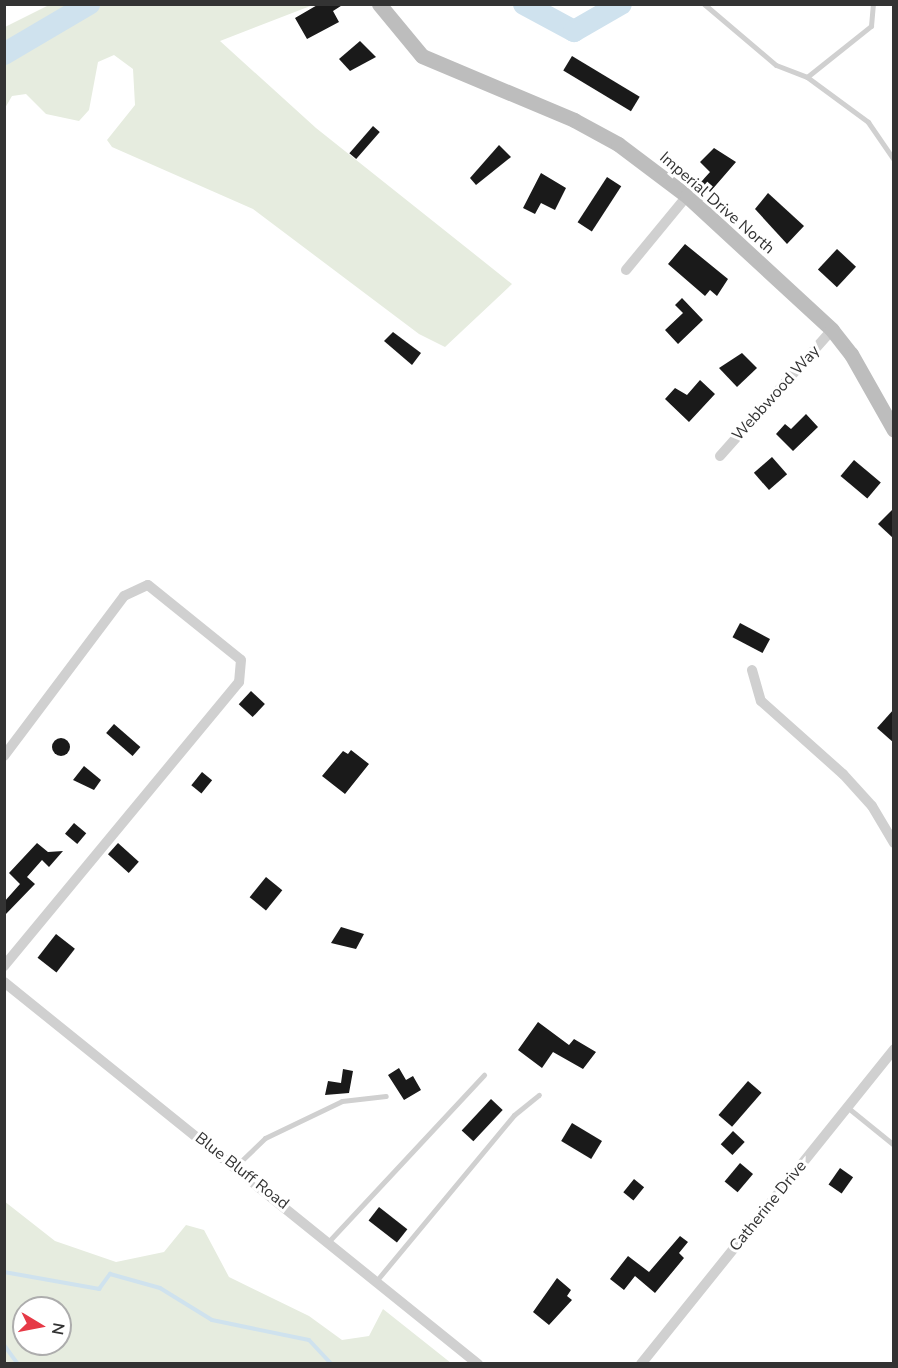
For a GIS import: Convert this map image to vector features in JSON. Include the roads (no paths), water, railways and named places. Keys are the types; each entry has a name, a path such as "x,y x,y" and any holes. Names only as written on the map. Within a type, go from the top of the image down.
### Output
{"street":[{"name":"Imperial Drive North","path":"379,4 422,56 574,120 618,144 687,196 832,330 852,354 894,430"},
{"path":"626,270 687,196"},
{"name":"Webbwood Way","path":"720,456 832,330"},
{"path":"4,756 124,596 148,585 241,660 239,682 4,966"},
{"path":"752,670 761,701 843,774 872,806 894,843"},
{"name":"Blue Bluff Road","path":"4,982 330,1240 477,1364"},
{"name":"Catherine Drive","path":"642,1364 894,1049"}],"lane":[{"path":"704,4 776,65 807,78 868,122 894,160"},
{"path":"807,78 871,26 873,4"},
{"path":"330,1240 484,1076"},
{"path":"377,1280 514,1114 539,1095"},
{"path":"236,1166 265,1138 342,1101 386,1096"},
{"path":"847,1107 894,1145"}],"waterway":[{"path":"4,54 89,4"},
{"path":"524,4 574,31 621,4"},
{"path":"4,1272 99,1289 110,1274 160,1288 212,1320 309,1340 331,1364"},
{"path":"4,1345 18,1364"}]}
